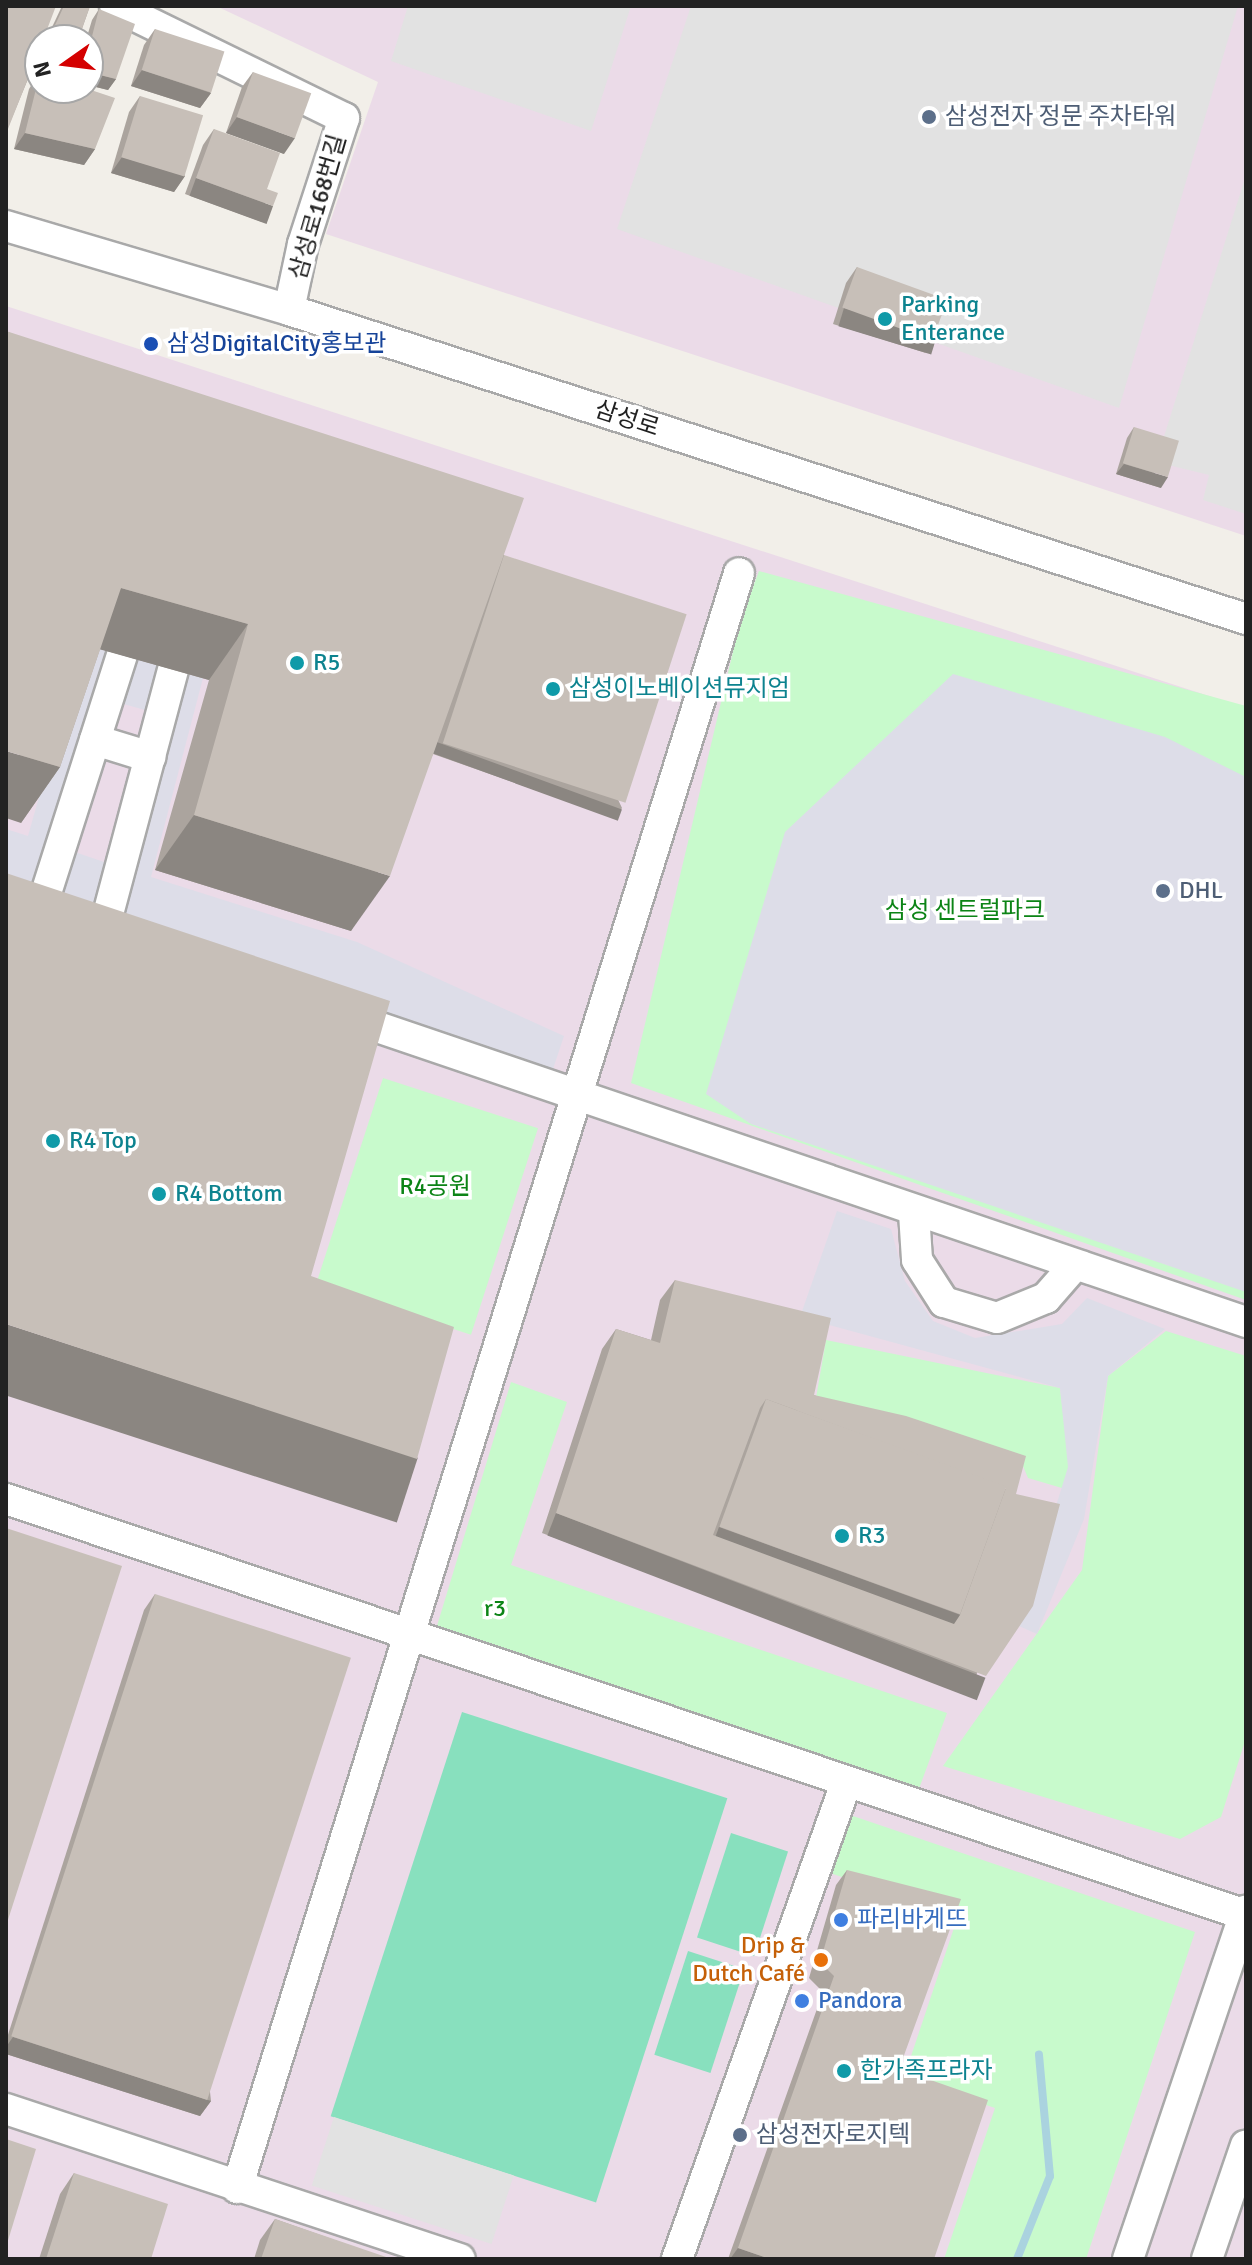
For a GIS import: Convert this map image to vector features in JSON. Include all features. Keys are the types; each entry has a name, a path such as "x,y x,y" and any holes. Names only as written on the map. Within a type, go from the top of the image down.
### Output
{"street":[{"name":"삼성로168번길","path":"115,6 344,118 303,244 289,310"},
{"name":"삼성로","path":"6,226 289,310 1246,619"},
{"path":"237,2188 574,1095 739,573"},
{"path":"83,926 95,740 122,655"},
{"path":"83,926 150,757 173,670"},
{"path":"95,740 150,757"},
{"path":"6,901 83,926"},
{"path":"320,1007 914,1213 1246,1322"},
{"path":"914,1213 917,1260 944,1302 997,1318 1046,1298 1074,1266"},
{"path":"6,1499 408,1637 1245,1913 1128,2259"},
{"path":"677,2259 846,1783"},
{"path":"6,2109 237,2188 460,2259"},
{"path":"1207,2259 1246,2145"}],"shaded area":[{"path":"216,6 1246,6 1246,536 326,234 378,82"},
{"path":"408,6 631,6 591,131 391,61"},
{"name":"삼성전자 정문 주차타워","path":"691,6 1238,6 1119,408 617,229"},
{"path":"1246,175 1246,514 1203,500 1209,475 1156,462"},
{"path":"6,306 1246,708 1246,2259 6,2259"},
{"path":"82,644 203,678 151,877 357,942 564,1036 552,1072 6,892 6,829 28,836","holes":["113,701 152,712 110,864 60,847"]},
{"name":"삼성 센트럴파크","path":"953,674 1165,737 1246,777 1246,1292 751,1124 706,1094 785,832"},
{"path":"837,1211 891,1229 905,1281 933,1321 975,1338 1062,1324 1087,1298 1165,1329 1108,1376 1084,1519 1037,1634 1019,1626 1068,1467 1060,1388 800,1317"},
{"path":"334,2117 514,2175 492,2244 312,2185"}],"green space":[{"name":"삼성 센트럴파크","path":"759,571 1246,706 1246,1300 631,1083 740,622"},
{"name":"R4공원","path":"383,1078 538,1128 471,1335 316,1284"},
{"path":"1166,1331 1246,1356 1246,1738 1221,1817 1180,1839 943,1766 1082,1570 1108,1376"},
{"path":"826,1340 1060,1388 1072,1491 1028,1478 1018,1454 815,1404"},
{"name":"r3","path":"511,1382 567,1402 511,1565 947,1713 917,1794 433,1639"},
{"path":"462,1712 727,1798 596,2202 331,2116"},
{"path":"850,1815 1195,1932 1086,2259 944,2259 995,2108 904,2077 958,1916 830,1873"},
{"path":"731,1833 788,1852 754,1956 697,1938"},
{"path":"688,1951 744,1969 710,2073 654,2055"}],"building":[{"path":"6,6 56,6 49,24 24,24 24,88 6,128"},
{"path":"64,6 90,6 84,24 56,24"},
{"path":"99,9 135,24 116,79 104,76 104,24 95,24"},
{"path":"155,29 224,52 211,92 142,70"},
{"path":"253,72 311,93 295,138 237,117"},
{"path":"104,94 115,98 95,149 25,133 32,104 104,104"},
{"path":"140,96 203,115 184,177 121,157"},
{"path":"214,129 280,153 267,189 278,193 273,206 196,178"},
{"path":"857,267 947,300 933,340 842,307"},
{"name":"R5","path":"6,331 524,498 390,876 194,815 248,624 121,588 60,767 6,751"},
{"path":"1134,427 1179,441 1168,477 1123,463"},
{"name":"삼성이노베이션뮤지엄","path":"504,555 687,614 625,803 443,743"},
{"name":"R4 Bottom","path":"6,873 390,1001 311,1276 454,1327 417,1459 6,1324"},
{"path":"675,1280 831,1318 814,1395 906,1416 1026,1456 1016,1494 1060,1504 1033,1606 986,1676 556,1513 616,1329 660,1343","holes":["766,1399 1006,1488 954,1624 713,1535"]},
{"name":"R3","path":"766,1399 1007,1487 960,1614 719,1527"},
{"path":"6,1528 122,1566 6,1926"},
{"path":"155,1594 351,1658 207,2100 11,2036"},
{"name":"한가족프라자","path":"847,1870 961,1899 899,2069 988,2100 934,2259 770,2259 738,2248 834,1976 820,1962"},
{"path":"6,2139 36,2149 6,2247"},
{"path":"74,2173 168,2204 151,2259 46,2259"},
{"path":"275,2219 389,2258 261,2259"}],"waterway":[{"path":"1017,2259 1050,2176 1039,2054"}],"place":[{"name":"삼성전자 정문 주차타워","path":"929,117"},
{"name":"Parking Enterance","path":"885,319"},
{"name":"삼성DigitalCity홍보관","path":"151,344"},
{"name":"R5","path":"297,663"},
{"name":"삼성이노베이션뮤지엄","path":"553,689"},
{"name":"DHL","path":"1163,891"},
{"name":"R4 Top","path":"53,1141"},
{"name":"R4 Bottom","path":"159,1194"},
{"name":"R3","path":"842,1536"},
{"name":"파리바게뜨","path":"841,1920"},
{"name":"Drip & Dutch Café","path":"821,1960"},
{"name":"Pandora","path":"802,2001"},
{"name":"한가족프라자","path":"844,2071"},
{"name":"삼성전자로지텍","path":"740,2135"}]}
